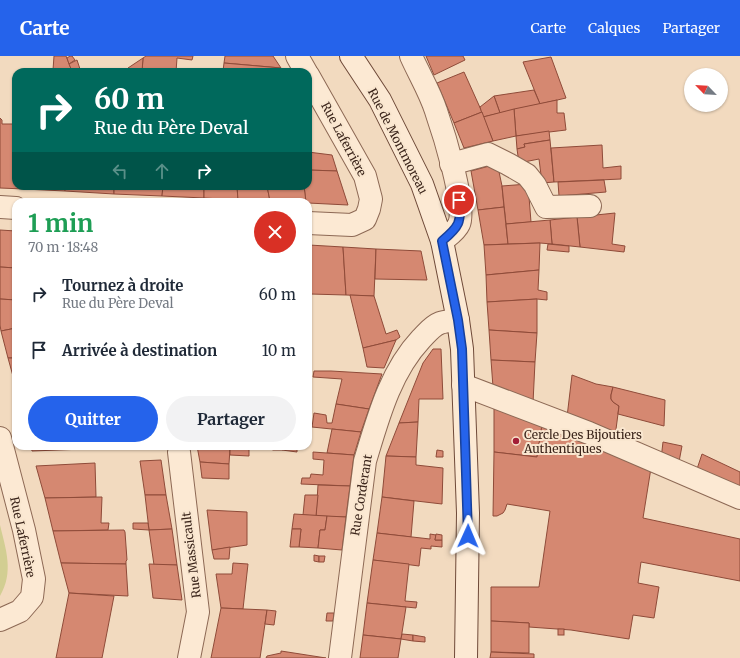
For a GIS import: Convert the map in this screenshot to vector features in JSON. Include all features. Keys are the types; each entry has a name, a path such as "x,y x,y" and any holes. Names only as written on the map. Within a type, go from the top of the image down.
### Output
{"street":[{"path":"297,56 304,68"},
{"name":"Rue de Montmoreau","path":"351,56 380,100 422,184 442,241 458,320 462,349 464,385 468,513 466,658"},
{"path":"411,56 436,110 458,186 461,214 459,224 453,232 442,241"},
{"name":"Rue Laferrière","path":"312,82 365,176 371,199 365,219 352,225 312,223"},
{"path":"451,164 488,154 527,175 535,185 546,207 590,206"},
{"path":"0,207 12,208"},
{"name":"Rue Corderant","path":"340,658 365,461 375,430 394,378 412,349 430,329 441,322 458,320"},
{"path":"464,385 588,433 740,498"},
{"name":"Rue Laferrière","path":"0,438 24,530 34,579 32,598 20,611 0,620"},
{"name":"Rue Massicault","path":"179,452 198,612 189,658"}],"shaded area":[{"path":"0,525 8,561 8,570 7,578 0,596"}],"building":[{"path":"54,56 66,56 71,68 53,68"},
{"path":"72,56 75,60 69,64 67,58"},
{"path":"146,56 193,56 192,60 177,58 176,68 142,68 143,58"},
{"path":"225,56 273,56 281,68 224,63"},
{"path":"426,56 463,56 465,60 434,75"},
{"path":"551,57 566,98 540,104 523,62"},
{"path":"143,58 142,68 128,68"},
{"path":"77,60 80,68 71,68 69,64"},
{"path":"224,63 281,68 223,68"},
{"path":"464,72 482,112 454,123 437,83"},
{"path":"534,90 540,104 500,113 494,96"},
{"path":"494,96 500,113 483,117 480,107"},
{"path":"557,100 557,113 564,113 566,130 516,136 514,109"},
{"path":"514,109 516,136 493,141 483,117"},
{"path":"482,112 493,141 464,148 454,123"},
{"path":"0,118 2,120 2,124 12,124 12,188 0,188"},
{"path":"549,131 550,140 524,144 525,147 517,149 516,136"},
{"path":"550,140 554,182 542,183 539,159 519,163 517,149 525,147 524,144"},
{"path":"602,145 603,168 621,166 621,179 554,182 551,148"},
{"path":"312,152 332,155 337,171 312,170"},
{"path":"493,165 498,167 504,207 478,210 471,171"},
{"path":"312,170 337,171 348,205 312,203 312,198 306,198 304,190 312,190"},
{"path":"604,180 606,192 559,196 558,182"},
{"path":"528,184 531,222 506,224 502,186"},
{"path":"44,190 65,190 65,191"},
{"path":"114,190 114,194 65,191"},
{"path":"114,190 163,190 162,196 114,194"},
{"path":"163,190 204,190 204,198 162,196"},
{"path":"204,190 237,190 238,198 204,198"},
{"path":"237,190 268,190 269,198 238,198"},
{"path":"268,190 304,190 306,198 269,198"},
{"path":"504,207 508,244 484,245 478,210"},
{"path":"615,213 612,244 625,246 624,252 580,247 577,217"},
{"path":"577,217 580,247 552,244 550,220"},
{"path":"550,220 552,244 508,244 506,224"},
{"path":"0,230 12,231 12,268 0,267"},
{"path":"540,243 539,270 486,275 484,245"},
{"path":"548,244 569,246 569,252 547,250"},
{"path":"312,245 343,247 346,295 312,294"},
{"path":"343,247 376,249 374,296 346,295"},
{"path":"376,249 421,251 427,280 375,279"},
{"path":"0,267 12,268 12,300 0,299"},
{"path":"539,270 538,290 547,292 547,300 537,299 487,302 486,275"},
{"path":"350,295 374,296 386,334 397,330 400,337 396,340 363,348"},
{"path":"0,299 12,300 12,329 1,331"},
{"path":"537,299 537,333 489,330 487,302"},
{"path":"12,329 12,358 8,358 1,331"},
{"path":"489,330 537,333 535,362 491,360"},
{"path":"396,340 384,368 367,367 363,348"},
{"path":"433,349 441,349 443,399 419,399 418,422 399,423 423,363"},
{"path":"8,358 12,358 12,372"},
{"path":"491,360 535,362 533,403 493,387"},
{"path":"314,371 382,374 369,409 336,404 342,379 313,377"},
{"path":"572,375 596,384 613,387 611,399 619,406 615,437 567,417"},
{"path":"613,387 665,400 664,426 618,414 619,406 611,399"},
{"path":"336,404 369,409 361,432 312,427 314,413 326,415 327,423 332,423"},
{"path":"497,408 542,425 537,457 494,452 494,409"},
{"path":"418,422 416,457 386,456 399,423"},
{"path":"542,425 651,468 643,518 740,539 740,581 641,562 638,583 659,587 654,618 633,615 629,639 571,630 529,627 529,623 491,621 491,587 539,587 550,511 507,504 503,513 493,516 494,452 537,457"},
{"path":"332,429 361,432 354,455 327,453"},
{"path":"663,442 682,446 678,467 661,459"},
{"path":"32,450 58,450 32,451"},
{"path":"198,450 230,450 229,464 200,462"},
{"path":"230,450 249,450 249,456 230,455"},
{"path":"282,450 297,450 297,452"},
{"path":"437,450 443,451 443,457 436,457"},
{"path":"313,452 354,455 350,486 301,484 302,478 310,478 311,474 323,475 324,460 313,459"},
{"path":"702,454 740,472 740,489 696,472"},
{"path":"386,456 416,457 416,465 443,468 442,504 382,497"},
{"path":"161,460 166,495 145,495 140,461"},
{"path":"200,462 229,464 229,479 202,478"},
{"path":"95,463 96,497 45,498 36,466"},
{"path":"318,485 350,486 346,517 316,516"},
{"path":"145,495 166,495 172,529 149,530"},
{"path":"305,495 318,495 316,516 303,515"},
{"path":"102,497 101,523 109,523 108,530 53,531 45,498"},
{"path":"382,497 414,501 411,537 377,533"},
{"path":"207,510 247,512 247,545 212,550"},
{"path":"294,514 327,516 325,530 320,530 318,548 299,547 301,529 292,529"},
{"path":"327,516 346,517 342,550 318,548 320,530 325,530"},
{"path":"133,523 148,523 149,530 133,529"},
{"path":"172,529 177,565 154,565 149,530"},
{"path":"292,529 301,529 299,547 290,547"},
{"path":"124,530 127,560 126,564 61,563 53,531"},
{"path":"377,533 430,539 430,534 436,535 435,540 442,540 442,547 431,546 431,549 421,548 419,566 373,560"},
{"path":"436,534 442,535 442,540 435,540"},
{"path":"230,547 229,559 214,559 212,550"},
{"path":"314,555 319,556 319,562 314,561"},
{"path":"319,556 325,556 324,562 319,562"},
{"path":"373,560 409,564 405,601 417,602 416,608 367,603"},
{"path":"61,563 126,564 128,596 69,593"},
{"path":"233,563 248,564 243,609 221,608 216,574 232,574"},
{"path":"149,564 177,565 182,600 153,598"},
{"path":"69,593 114,596 102,658 56,658"},
{"path":"367,603 406,607 401,639 363,635"},
{"path":"221,608 267,610 260,658 211,658"},
{"path":"267,610 276,611 274,625 265,624"},
{"path":"327,613 334,613 333,621 326,621"},
{"path":"491,621 529,623 529,653 491,652"},
{"path":"558,629 564,629 564,635 558,635"},
{"path":"402,634 413,635 413,641 401,639"},
{"path":"363,635 401,639 398,658 360,658"},
{"path":"413,635 425,637 425,642 413,641"},
{"path":"281,651 326,658 266,658 267,656 281,653"},
{"path":"491,652 534,654 534,658 490,658"}],"place":[{"name":"Cercle Des Bijoutiers Authentiques","path":"516,441"}],"route":[{"path":"459,200 461,214 459,224 453,232 442,241 458,320 462,349 468,536"}]}
